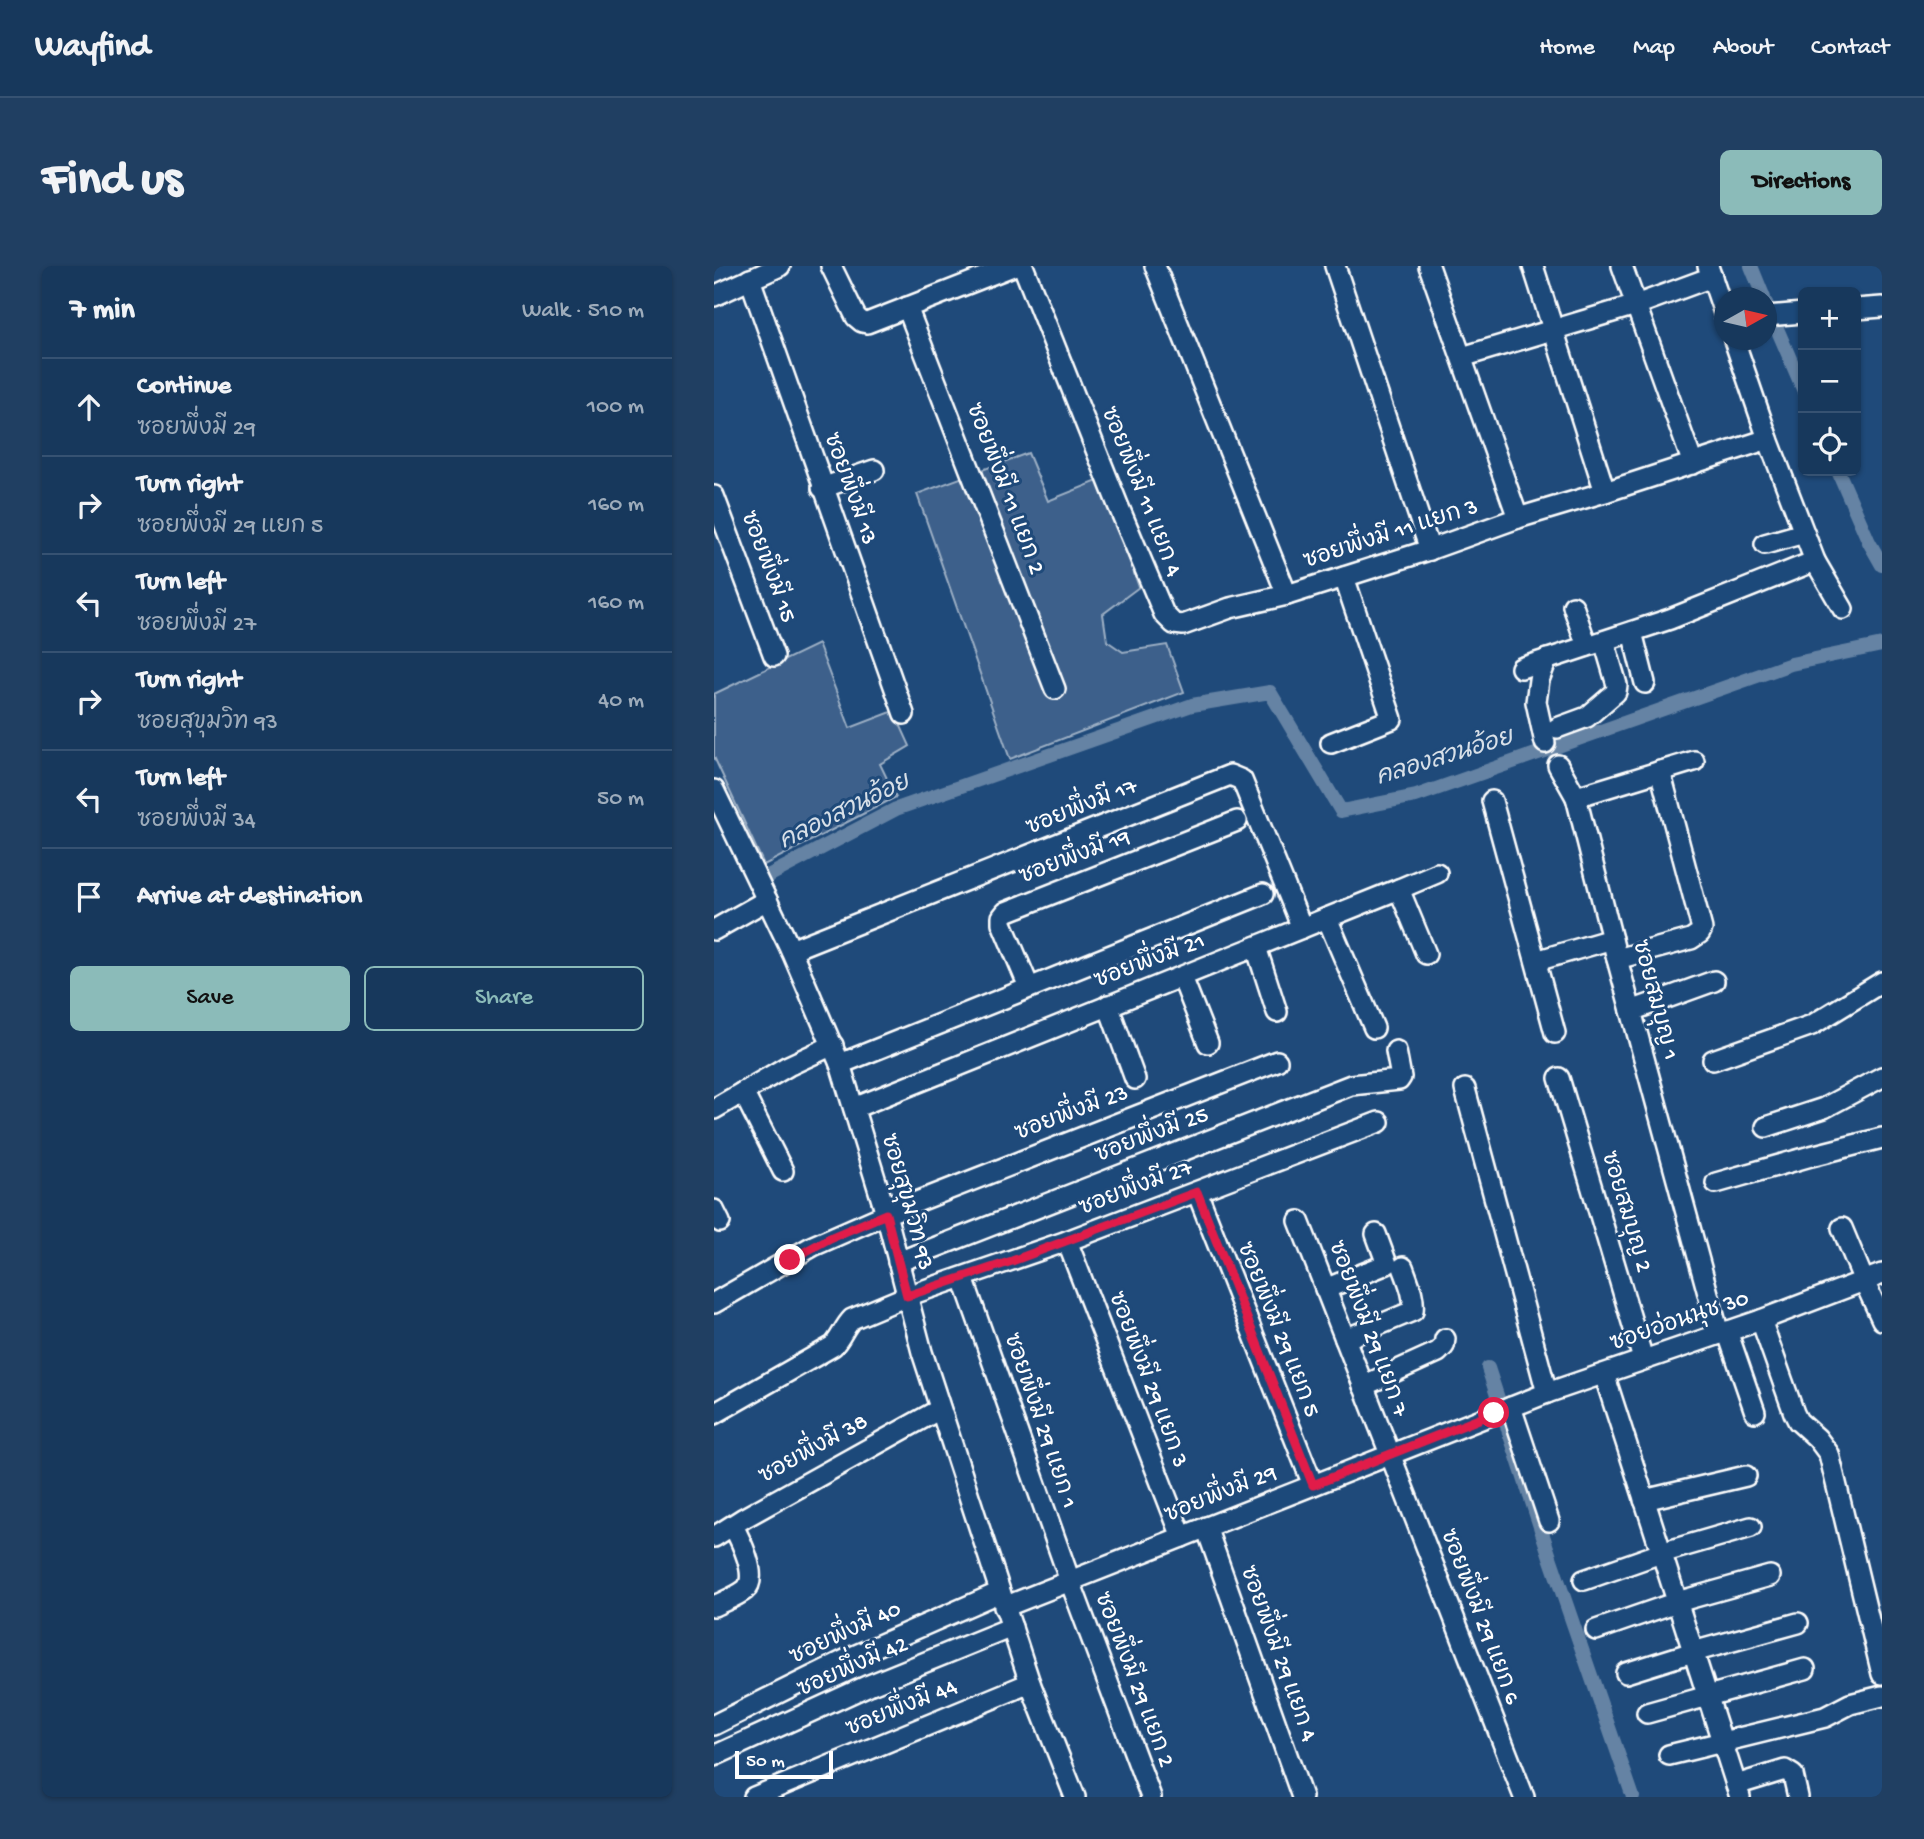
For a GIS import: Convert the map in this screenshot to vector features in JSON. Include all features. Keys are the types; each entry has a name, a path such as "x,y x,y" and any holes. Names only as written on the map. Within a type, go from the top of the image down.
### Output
{"street":[{"path":"714,296 780,266"},
{"path":"831,266 856,317 862,323 1013,266"},
{"name":"ซอยพึ่งมี 11 แยก 4","path":"1023,266 1164,614 1174,624 1183,625 1230,608 1287,595"},
{"name":"ซอยพึ่งมี 11 แยก 3","path":"1156,266 1287,595 1768,439"},
{"path":"1335,266 1430,550"},
{"path":"1429,266 1518,518"},
{"path":"1533,266 1605,492"},
{"path":"1622,266 1693,464"},
{"path":"1462,357 1636,305 1710,271"},
{"name":"ซอยพึ่งมี 13","path":"750,279 904,714"},
{"name":"ซอยพึ่งมี 11 แยก 2","path":"907,307 1055,689"},
{"path":"1861,309 1882,307"},
{"path":"1777,315 1796,314"},
{"path":"1737,350 1815,561 1843,609"},
{"path":"822,488 874,470"},
{"name":"ซอยพึ่งมี 15","path":"714,495 774,656"},
{"path":"1765,544 1804,533"},
{"path":"1521,668 1671,619 1815,561"},
{"path":"1331,743 1392,719 1344,577"},
{"path":"1547,659 1539,680 1536,702 1551,735 1587,717 1616,692 1617,685 1573,606"},
{"path":"1632,632 1645,683"},
{"path":"1576,797 1694,761"},
{"name":"ซอยสมบุญ 1","path":"1558,765 1576,797 1631,1011 1723,1333 1755,1412"},
{"path":"1617,959 1691,939 1702,929 1660,771"},
{"name":"ซอยพึ่งมี 17","path":"791,950 1230,775 1242,780 1302,928"},
{"name":"ซอยสุขุมวิท 93","path":"714,790 791,950 836,1055 886,1214 922,1352 940,1409 1030,1683 1075,1797"},
{"path":"1492,801 1555,1033"},
{"name":"ซอยพึ่งมี 19","path":"1029,987 1002,923 1006,912 1237,821"},
{"name":"ซอยพึ่งมี 21","path":"854,1108 1437,873"},
{"path":"1399,889 1426,954"},
{"path":"714,1109 788,1066 836,1055 1029,987 1263,894"},
{"path":"714,930 767,900"},
{"path":"1327,918 1374,1028"},
{"path":"1536,961 1612,939"},
{"path":"1256,947 1278,1012"},
{"path":"1182,977 1209,1044"},
{"path":"1631,1011 1714,981"},
{"path":"1713,1060 1812,1025 1882,982"},
{"path":"1108,1005 1135,1079"},
{"name":"ซอยพึ่งมี 25","path":"898,1262 1351,1086 1399,1080 1401,1073 1396,1051"},
{"name":"ซอยพึ่งมี 23","path":"715,1299 813,1246 886,1214 1277,1061"},
{"path":"1766,1127 1824,1108 1882,1077"},
{"name":"ซอยสมบุญ 2","path":"1559,1078 1643,1359"},
{"path":"1465,1089 1546,1393"},
{"path":"743,1092 783,1171"},
{"name":"ซอยพึ่งมี 27","path":"714,1413 833,1346 852,1319 907,1296 1067,1241 1379,1122"},
{"path":"1716,1183 1811,1156 1880,1144"},
{"name":"ซอยพึ่งมี 29 แยก 5","path":"1197,1192 1313,1485"},
{"name":"ซอยพึ่งมี 29 แยก 7","path":"1299,1221 1389,1455"},
{"path":"1842,1228 1873,1278 1882,1320"},
{"path":"1325,1289 1387,1264 1376,1234"},
{"name":"ซอยพึ่งมี 29 แยก 3","path":"1067,1241 1182,1536"},
{"path":"1345,1339 1413,1311 1412,1295 1402,1267"},
{"name":"ซอยพึ่งมี 29 แยก 1","path":"963,1278 1070,1581"},
{"name":"ซอยอ่อนนุช 30","path":"1504,1410 1873,1278"},
{"path":"1761,1320 1798,1421 1818,1438 1829,1454 1882,1674"},
{"path":"1363,1386 1438,1352 1444,1346 1445,1339"},
{"path":"1604,1374 1738,1791 1785,1770 1793,1775 1798,1797"},
{"name":"ซอยพึ่งมี 38","path":"714,1536 940,1409"},
{"path":"1504,1410 1549,1521"},
{"name":"ซอยพึ่งมี 29","path":"1002,1600 1070,1581 1504,1410"},
{"name":"ซอยพึ่งมี 29 แยก 6","path":"1389,1455 1524,1797"},
{"path":"1644,1500 1746,1476"},
{"path":"714,1606 746,1589 750,1583 748,1560 733,1526"},
{"name":"ซอยพึ่งมี 29 แยก 4","path":"1206,1527 1302,1797"},
{"path":"1584,1580 1661,1553 1751,1527"},
{"path":"1595,1630 1677,1602 1770,1576"},
{"name":"ซอยพึ่งมี 29 แยก 2","path":"1070,1581 1151,1797"},
{"name":"ซอยพึ่งมี 40","path":"714,1725 847,1658 1002,1600"},
{"path":"1626,1672 1798,1623"},
{"name":"ซอยพึ่งมี 42","path":"714,1756 869,1685 1012,1627"},
{"path":"1647,1713 1805,1669"},
{"name":"ซอยพึ่งมี 44","path":"754,1797 1030,1683"},
{"path":"1669,1755 1825,1717 1850,1704 1882,1696"}],"shaded area":[{"path":"1028,453 1048,501 1100,480 1139,587 1103,614 1107,641 1123,652 1167,645 1184,692 1010,759 917,494"},
{"path":"818,644 850,728 894,711 910,746 880,764 896,797 764,865 714,757 714,694"}],"waterway":[{"path":"1751,266 1760,287"},
{"path":"1777,329 1798,377"},
{"path":"1840,476 1882,565"},
{"name":"คลองสวนอ้อย","path":"770,875 896,809 1192,705 1270,692 1341,811 1416,796 1791,664 1882,645"},
{"path":"1488,1368 1633,1797"}],"route":[{"path":"790,1260 813,1246 886,1214 907,1296 1012,1261 1197,1192 1313,1485 1494,1413"}]}
